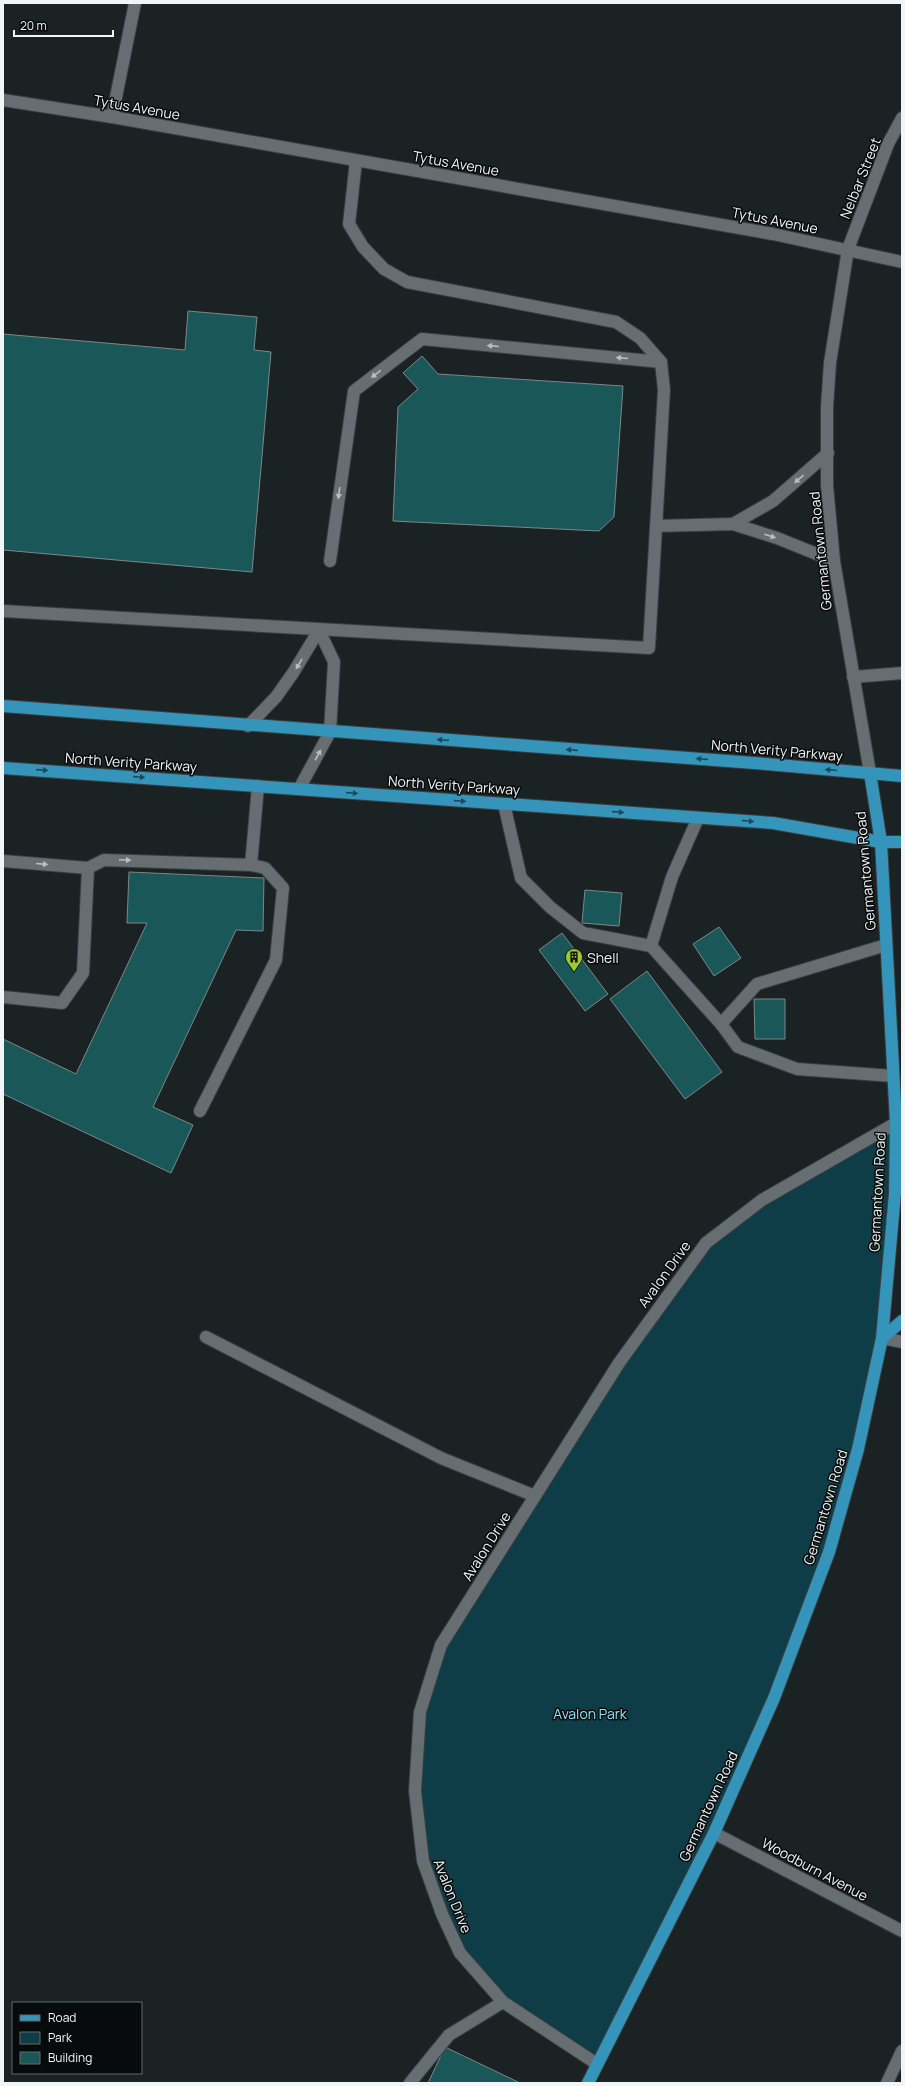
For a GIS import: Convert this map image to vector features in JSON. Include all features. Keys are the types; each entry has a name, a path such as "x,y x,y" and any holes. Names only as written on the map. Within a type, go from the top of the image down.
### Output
{"main road":[{"name":"North Verity Parkway","path":"3,706 902,776"},
{"name":"North Verity Parkway","path":"3,768 773,823 881,842 902,842"},
{"name":"Germantown Road","path":"588,2083 714,1833 774,1698 829,1552 858,1449 882,1338 895,1193 899,1123 893,1076 881,842 870,773"},
{"path":"882,1338 902,1321"}],"street":[{"path":"112,117 135,3"},
{"name":"Tytus Avenue","path":"3,100 112,117 848,249 902,262"},
{"name":"Nelbar Street","path":"848,249 888,144 902,118"},
{"path":"3,611 649,648 664,390 661,362 640,338 616,322 407,282 384,269 363,247 349,224 356,161"},
{"name":"Germantown Road","path":"848,249 830,363 827,407 827,485 834,561 870,773"},
{"path":"330,561 354,392 422,339 661,362"},
{"path":"733,524 773,501 828,453"},
{"path":"656,526 733,524 777,538 834,561"},
{"path":"248,726 276,698 293,674 318,630"},
{"path":"299,789 330,732 334,662 318,630"},
{"path":"853,677 902,673"},
{"path":"251,864 258,786"},
{"path":"504,804 522,878 550,907 583,933 651,946 721,1024 738,1047 797,1069 893,1076"},
{"path":"651,946 672,877 698,818"},
{"path":"3,861 88,868 104,860 251,864 265,868 283,888 276,960 200,1111"},
{"path":"3,997 62,1003 83,973 88,868"},
{"path":"721,1024 757,984 886,945"},
{"name":"Avalon Drive","path":"597,2064 503,2002 460,1953 442,1914 423,1861 415,1791 420,1712 441,1645 619,1363 706,1243 762,1200 899,1123"},
{"path":"206,1337 441,1458 535,1496"},
{"path":"882,1338 902,1342"},
{"name":"Woodburn Avenue","path":"714,1833 902,1931"},
{"path":"410,2083 449,2035 503,2002"},
{"path":"887,2083 902,2051"}],"green space":[{"name":"Avalon Park","path":"896,1123 882,1338 858,1449 774,1698 597,2064 503,2002 460,1953 423,1861 415,1791 420,1712 441,1645 535,1496 706,1243 762,1200"}],"building":[{"path":"188,311 257,317 254,350 271,352 252,572 3,550 3,334 185,350"},
{"path":"422,356 438,374 623,386 614,517 599,531 393,521 398,407 418,389 403,373"},
{"path":"129,872 264,878 263,931 236,930 153,1107 193,1125 171,1173 3,1094 3,1039 76,1074 147,923 127,923"},
{"path":"585,890 622,893 619,926 582,923"},
{"path":"719,927 741,958 714,976 693,944"},
{"name":"Shell","path":"562,933 608,994 585,1011 539,950"},
{"name":"Shell","path":"647,971 722,1072 685,1099 610,999"},
{"path":"754,999 785,999 785,1039 755,1039"},
{"path":"445,2047 520,2083 428,2083"}],"place":[{"name":"Shell","path":"574,972"}]}
